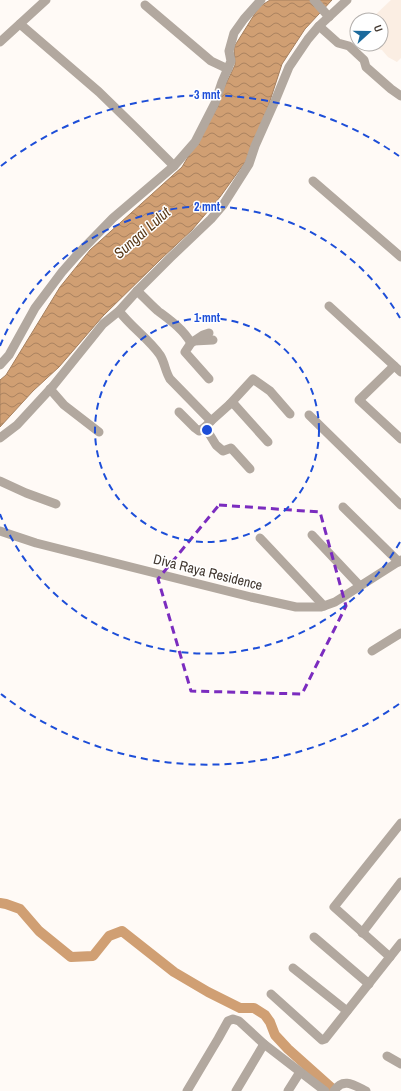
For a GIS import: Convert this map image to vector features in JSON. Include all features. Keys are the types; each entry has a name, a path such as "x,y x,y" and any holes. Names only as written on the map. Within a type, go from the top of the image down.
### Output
{"street":[{"path":"0,42 46,0"},
{"path":"0,365 9,355 35,308 76,255 113,218 174,166 195,142 215,102 231,61 229,51 234,33 260,0"},
{"path":"314,0 327,15"},
{"path":"0,438 17,425 50,389 103,324 119,311 158,269 211,219 223,205 248,164 289,67 327,15 347,0"},
{"path":"145,5 211,61 228,69"},
{"path":"20,24 99,92 174,166"},
{"path":"319,26 338,43 349,46 364,60 366,67 401,96"},
{"path":"313,181 401,257"},
{"path":"137,291 158,311 169,319 192,342"},
{"path":"329,306 401,372"},
{"path":"119,311 124,318 151,344 160,356 170,379 208,424 216,445 223,451 231,448 250,469"},
{"path":"209,379 185,352 192,342 211,336"},
{"path":"394,366 359,400 401,439"},
{"path":"179,412 199,431 230,404 253,379 270,391 290,414"},
{"path":"50,389 64,405 99,432"},
{"path":"230,404 233,403 268,442"},
{"path":"309,415 401,505"},
{"path":"0,481 26,493 56,504"},
{"path":"343,507 400,561"},
{"name":"Diva Raya Residence","path":"0,531 36,543 131,568 296,607 321,607 335,602 400,561"},
{"path":"312,535 360,586"},
{"path":"260,538 324,606"},
{"path":"372,651 401,633"},
{"path":"390,957 334,907 401,823"},
{"path":"362,933 401,882"},
{"path":"314,937 369,984"},
{"path":"271,994 322,1040 326,1039 401,943"},
{"path":"293,968 347,1011"},
{"path":"187,1091 228,1021 233,1019 239,1021 264,1044 325,1091"},
{"path":"236,1091 264,1044"},
{"path":"387,1056 401,1064"},
{"path":"288,1091 300,1072"},
{"path":"336,1089 343,1083 351,1084 366,1091"}],"highlighted area":[{"path":"219,505 320,512 346,606 302,694 191,691 158,579"}],"shaded area":[{"path":"391,0 401,0 401,58 397,62 388,57 384,52 389,52 389,12 378,12"}],"water":[{"name":"Sungai Lulut","path":"270,0 332,0 305,29 282,64 267,110 246,161 220,197 192,230 103,316 59,367 33,391 0,427 0,380 6,375 60,287 90,250 182,167 218,106 223,90 235,65 234,47 259,7"}],"waterway":[{"path":"0,903 20,909 39,931 71,957 93,956 109,936 122,931 174,972 208,992 240,1008 254,1008 265,1015 270,1022 275,1035 288,1049 335,1091"}]}
